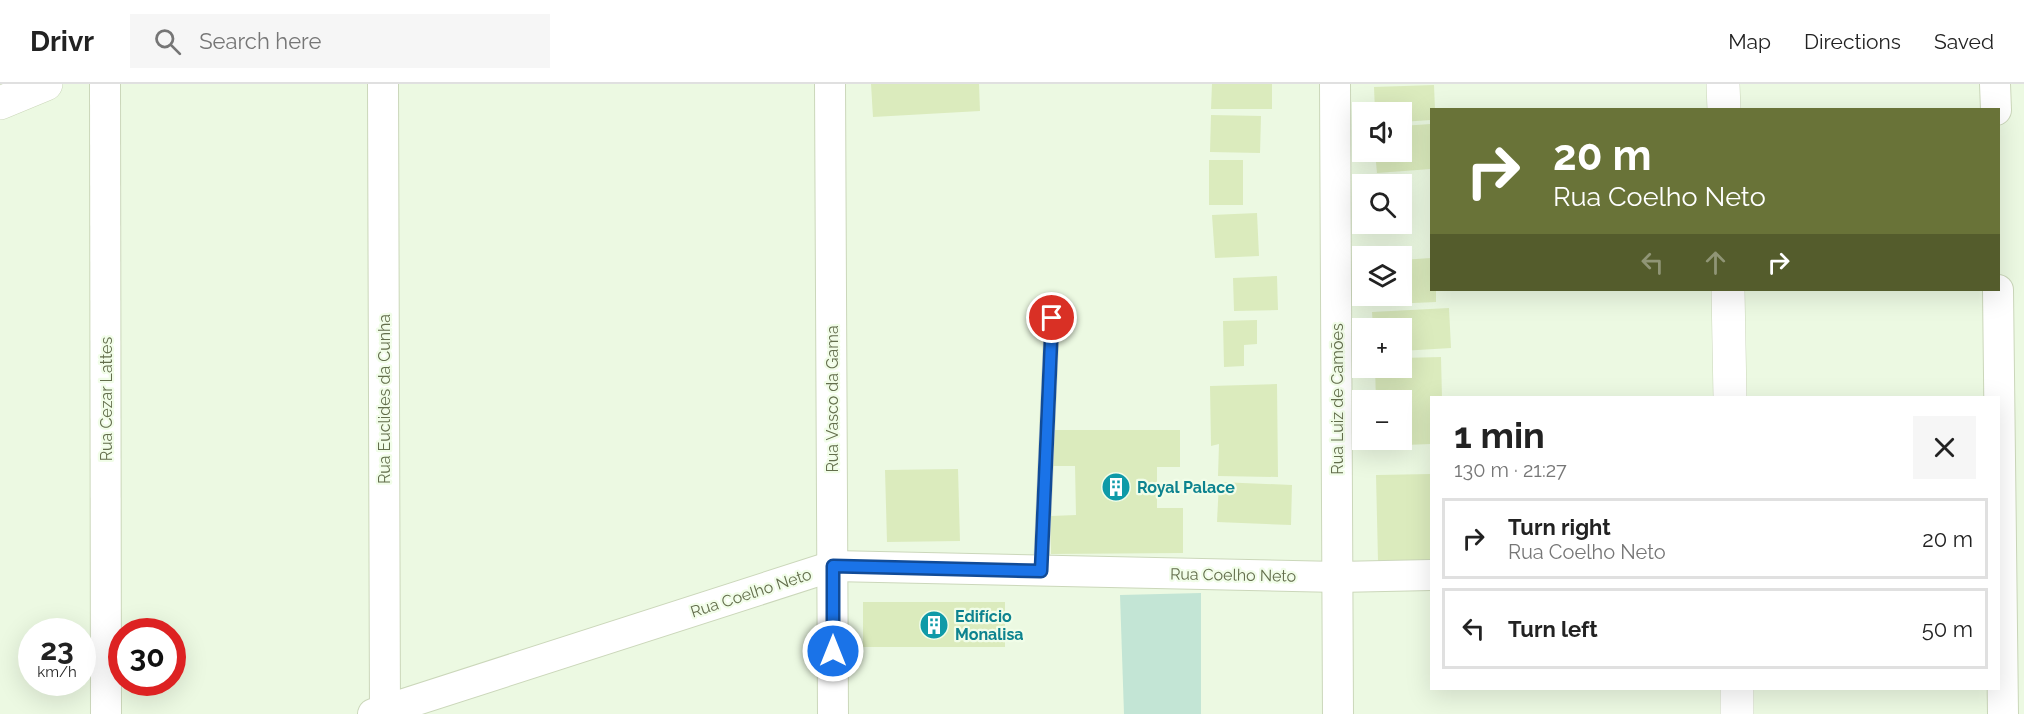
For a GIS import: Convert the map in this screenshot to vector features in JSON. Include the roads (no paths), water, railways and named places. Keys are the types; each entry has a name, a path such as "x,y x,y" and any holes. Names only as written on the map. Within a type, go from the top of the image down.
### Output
{"street":[{"path":"0,103 46,84"},
{"name":"Rua Cezar Lattes","path":"105,84 106,714"},
{"name":"Rua Euclides da Cunha","path":"381,713 383,84"},
{"name":"Rua Vasco da Gama","path":"830,84 833,714"},
{"name":"Rua Luiz de Camões","path":"1335,84 1338,714"},
{"path":"1723,84 1724,108"},
{"path":"1995,84 1996,108"},
{"path":"1728,291 1730,396"},
{"path":"1998,291 1999,396"},
{"path":"2000,460 2003,714"},
{"name":"Rua Coelho Neto","path":"381,713 833,566 1338,578 1430,575"},
{"path":"1737,690 1737,714"}],"lane":[{"path":"1041,571 1052,318"}],"place":[{"name":"Royal Palace","path":"1116,487"},
{"name":"Edifício Monalisa","path":"934,625"}]}
